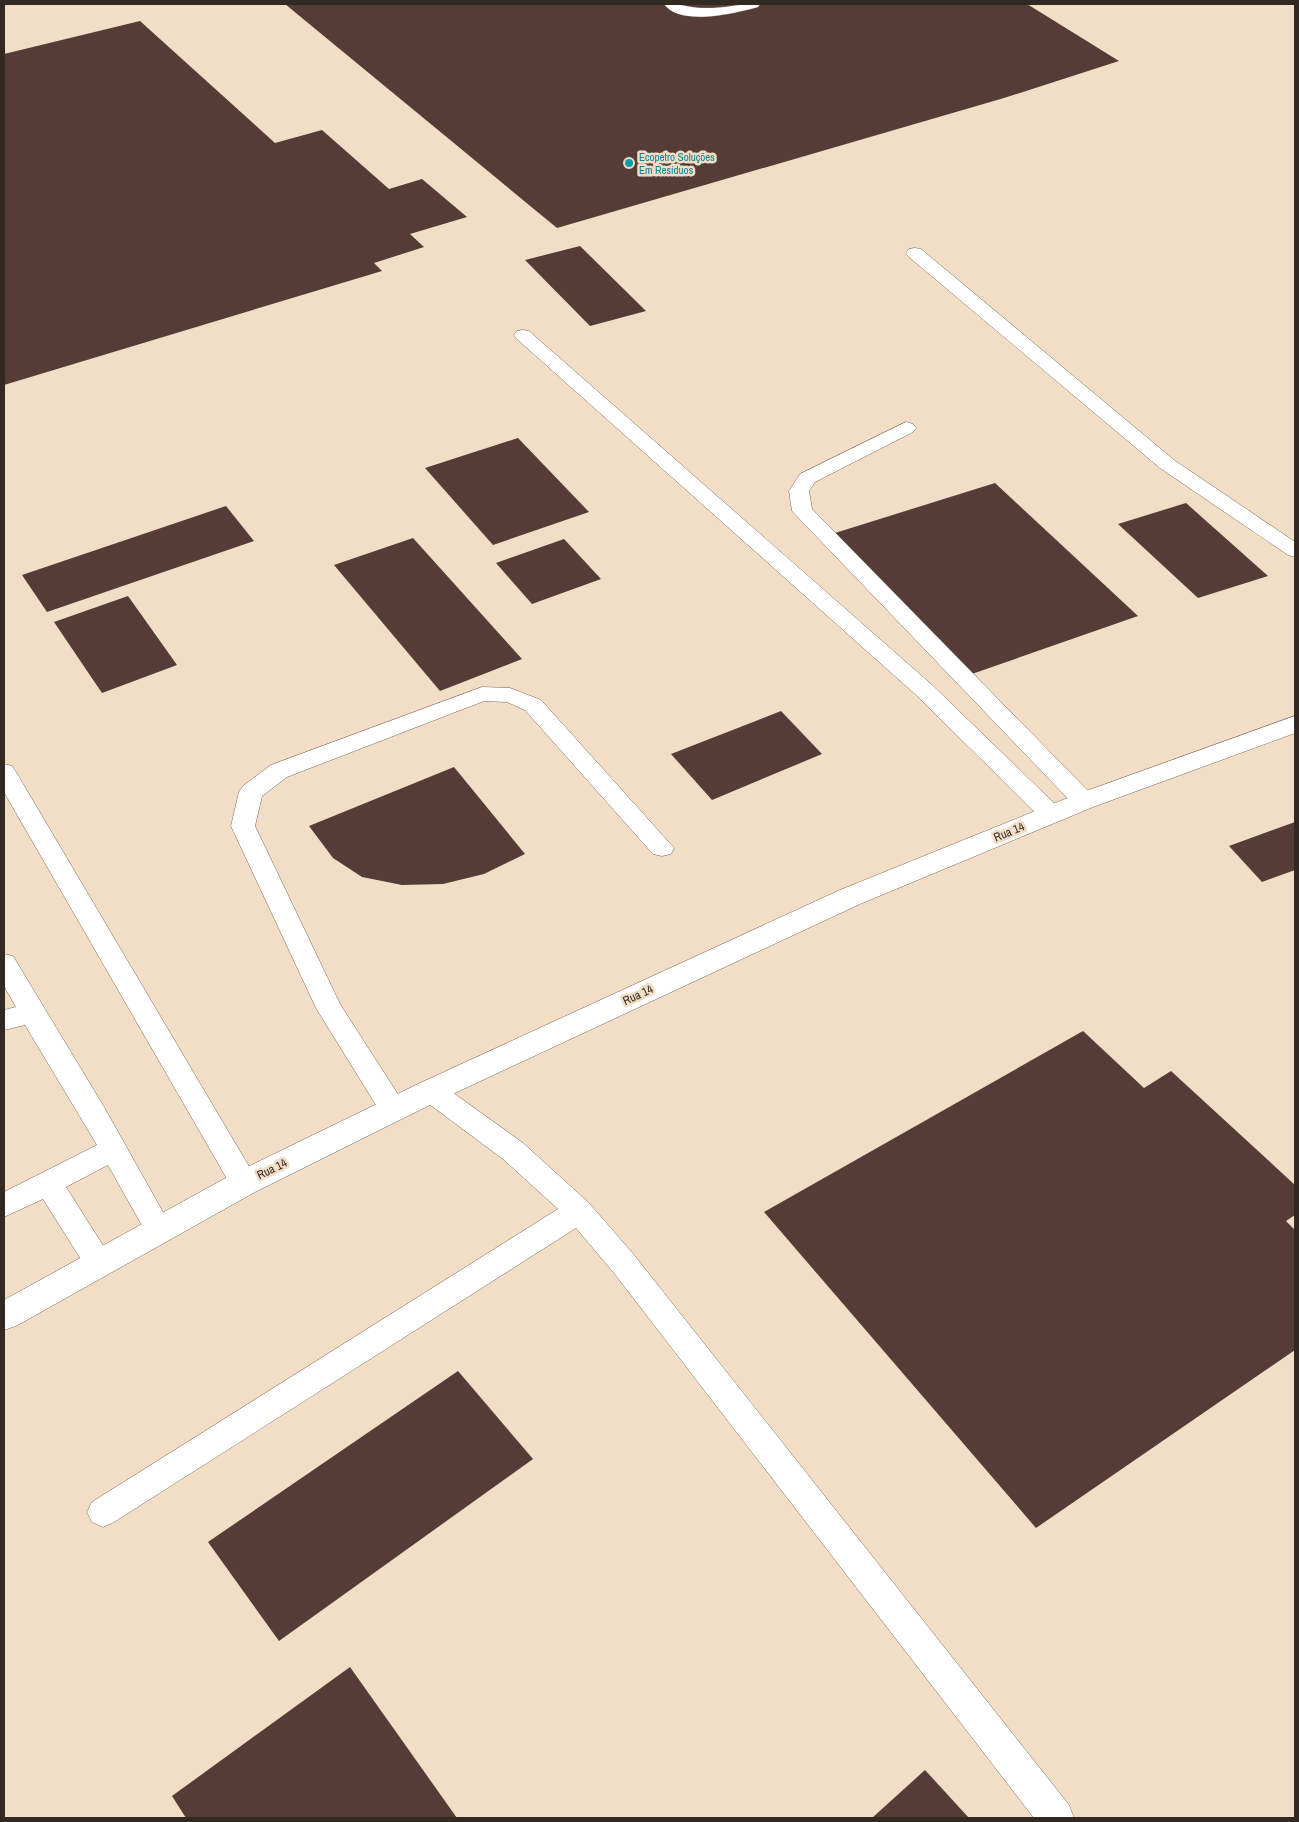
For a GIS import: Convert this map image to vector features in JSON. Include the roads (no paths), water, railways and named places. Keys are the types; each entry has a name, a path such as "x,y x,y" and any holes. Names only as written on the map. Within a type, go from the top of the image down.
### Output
{"street":[{"name":"Rua 14","path":"4,1316 244,1183 431,1091 850,897 1084,801 1295,724"}],"lane":[{"path":"670,4 679,9 714,14 753,4"},
{"path":"915,253 1167,464 1295,551"},
{"path":"523,335 923,689 1051,814"},
{"path":"906,428 807,478 799,491 802,511 1084,801"},
{"path":"394,1110 329,1008 243,826 251,792 279,771 482,694 510,695 533,705 662,848"},
{"path":"4,772 244,1183"},
{"path":"4,963 159,1230"},
{"path":"4,1020 32,1013"},
{"path":"431,1091 513,1151 579,1211 630,1272 1056,1818"},
{"path":"4,1205 113,1150"},
{"path":"48,1183 99,1263"},
{"path":"103,1512 579,1211"}],"place":[{"name":"Ecopetro Soluções Em Resíduos","path":"629,163"}]}
